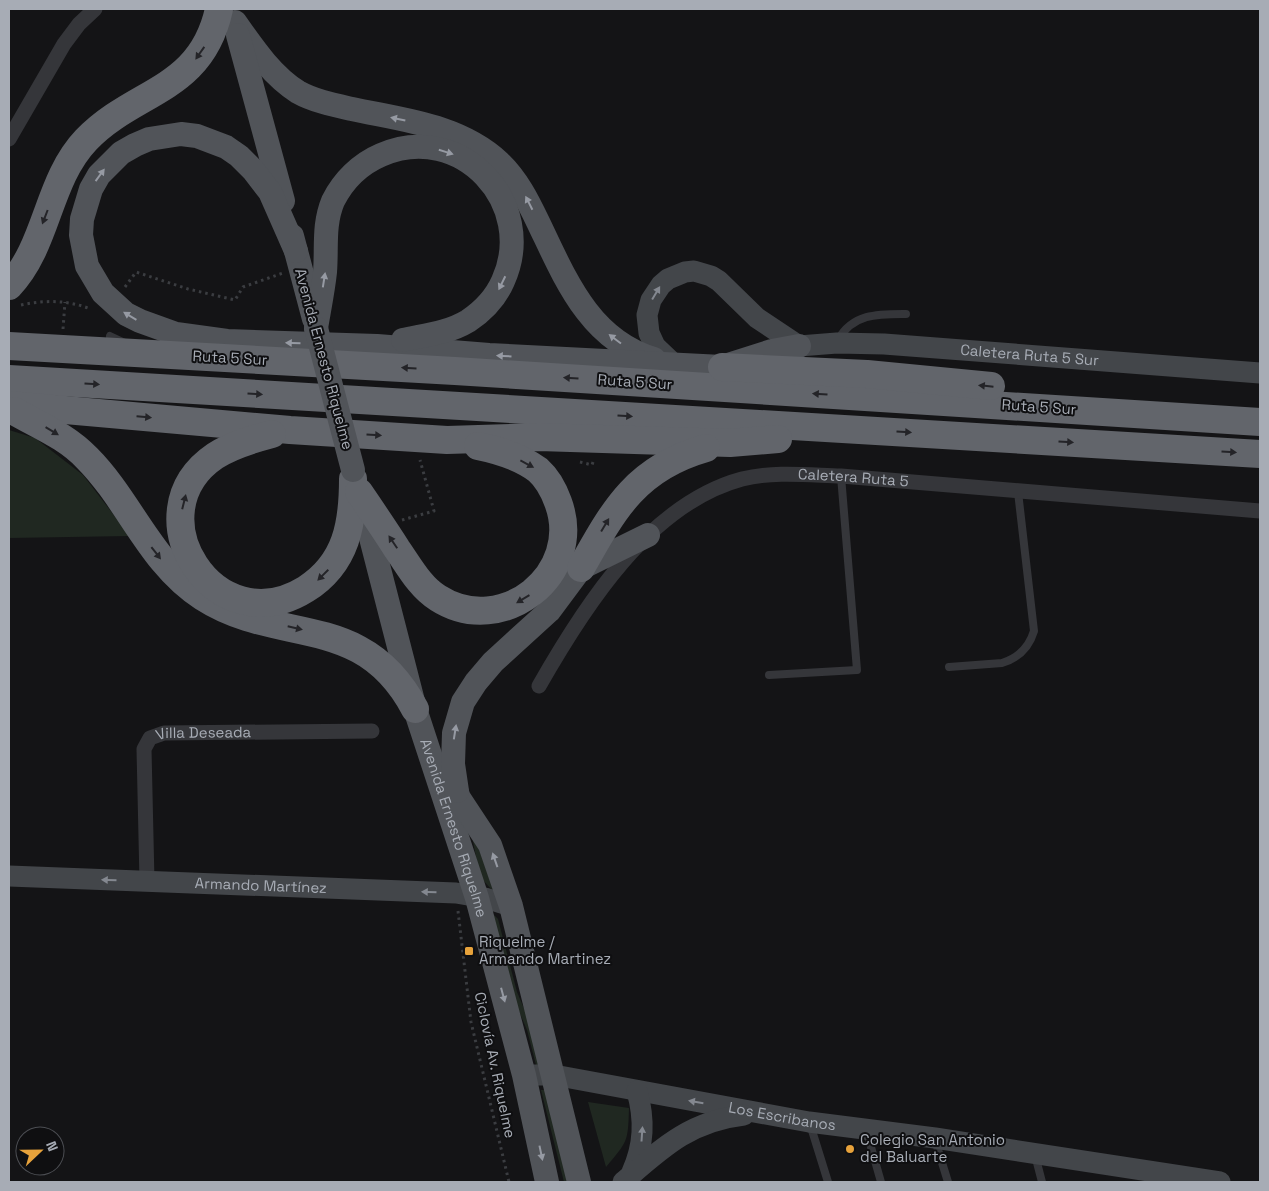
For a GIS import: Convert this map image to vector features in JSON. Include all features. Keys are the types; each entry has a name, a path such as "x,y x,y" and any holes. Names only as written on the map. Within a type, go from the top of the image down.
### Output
{"highway":[{"path":"9,286 28,261 58,185 77,151 107,122 173,82 186,71 205,47 216,22 229,13"},
{"path":"9,329 227,341"},
{"name":"Ruta 5 Sur","path":"9,346 465,371 1260,422"},
{"path":"722,367 868,374 1169,404 1260,417"},
{"path":"9,379 1260,454"},
{"path":"9,406 290,430 447,440 490,448 509,455 538,471 548,482 560,508 563,522 560,550 548,576 529,596 510,605 491,610 463,609 444,601 427,589 382,526 356,481"},
{"path":"9,406 52,430 88,459 115,492 164,563 188,586 203,597 237,614 320,634 349,644 374,659 392,674 415,709"},
{"path":"447,440 530,433 635,440 730,442 771,440 856,429"},
{"path":"290,430 256,438 215,456 204,465 188,487 182,512 182,531 187,550 198,570 213,586 239,599 256,602 280,600 302,591 326,574 340,553 351,520 356,481"},
{"path":"581,568 615,510 638,485 663,466 679,457 730,442"}],"main road":[{"name":"Avenida Ernesto Riquelme","path":"229,13 298,260 415,709 466,896 524,1075 547,1182"},
{"path":"229,13 254,48 298,92 338,106 439,128 464,138 487,152 501,164 523,192 569,286 585,310 600,327 632,351 675,365"},
{"path":"298,260 270,192 239,156 212,140 181,134 150,139 135,145 121,153 99,175 85,204 81,234 87,266 103,293 126,314 176,334 227,341 377,346 489,355 722,367 772,351 799,346"},
{"path":"316,328 325,271 325,231 328,216 340,189 361,167 387,152 417,147 447,151 461,157 485,175 495,187 502,200 508,214 512,236 510,259 506,273 492,300 469,320 440,333 377,346"},
{"path":"675,365 655,346 649,334 647,315 651,300 661,284 668,278 685,272 694,271 711,276 719,281 758,318 799,346"},
{"name":"Caletera Ruta 5 Sur","path":"799,346 837,343 884,344 1260,372"},
{"path":"459,798 455,781 453,748 458,717 469,691 488,667 549,611 581,568 648,535"},
{"name":"Avenida Ernesto Riquelme","path":"415,709 441,755 459,798 490,845 511,906 580,1182"},
{"name":"Armando Martínez","path":"9,876 466,896 485,898 511,906"},
{"name":"Los Escribanos","path":"524,1075 554,1075 809,1122 867,1131 935,1138 1035,1155 1220,1182"},
{"path":"627,1179 638,1160 643,1134 642,1112 637,1091"},
{"path":"627,1179 662,1147 683,1134 716,1121 738,1116 762,1114"}],"street":[{"path":"9,139 64,44 79,24 95,9"},
{"name":"Caletera Ruta 5","path":"539,686 560,649 592,603 623,562 648,535 660,524 692,502 715,489 743,479 783,474 841,476 1260,511"},
{"name":"Villa Deseada","path":"147,881 144,749 150,738 164,733 372,731"}],"lane":[{"path":"837,343 846,329 859,319 873,315 906,314"},
{"path":"110,336 146,354"},
{"path":"472,407 497,418"},
{"path":"530,433 566,446"},
{"path":"609,448 635,440"},
{"path":"769,676 857,670 841,476"},
{"path":"949,667 1002,663 1024,651 1032,638 1034,631 1018,492"},
{"path":"809,1122 828,1182"},
{"path":"867,1131 881,1182"},
{"path":"935,1138 948,1182"},
{"path":"1035,1155 1042,1182"}],"path":[{"path":"243,287 298,260"},
{"path":"63,332 65,302"},
{"path":"382,526 434,511"},
{"name":"Ciclovía Av. Riquelme","path":"466,896 471,1022 509,1182"}],"shaded area":[{"path":"9,430 35,438 83,475 130,536 9,538"},
{"path":"469,821 494,892 480,877"},
{"path":"490,911 498,919 517,992 532,1027 542,1068 537,1069 527,1030 512,995"},
{"path":"541,1090 546,1090 569,1180 564,1182"},
{"path":"588,1102 629,1108 627,1135 623,1146 606,1167"}],"place":[{"name":"Riquelme / Armando Martinez","path":"469,951"},
{"name":"Colegio San Antonio del Baluarte","path":"850,1149"}]}
